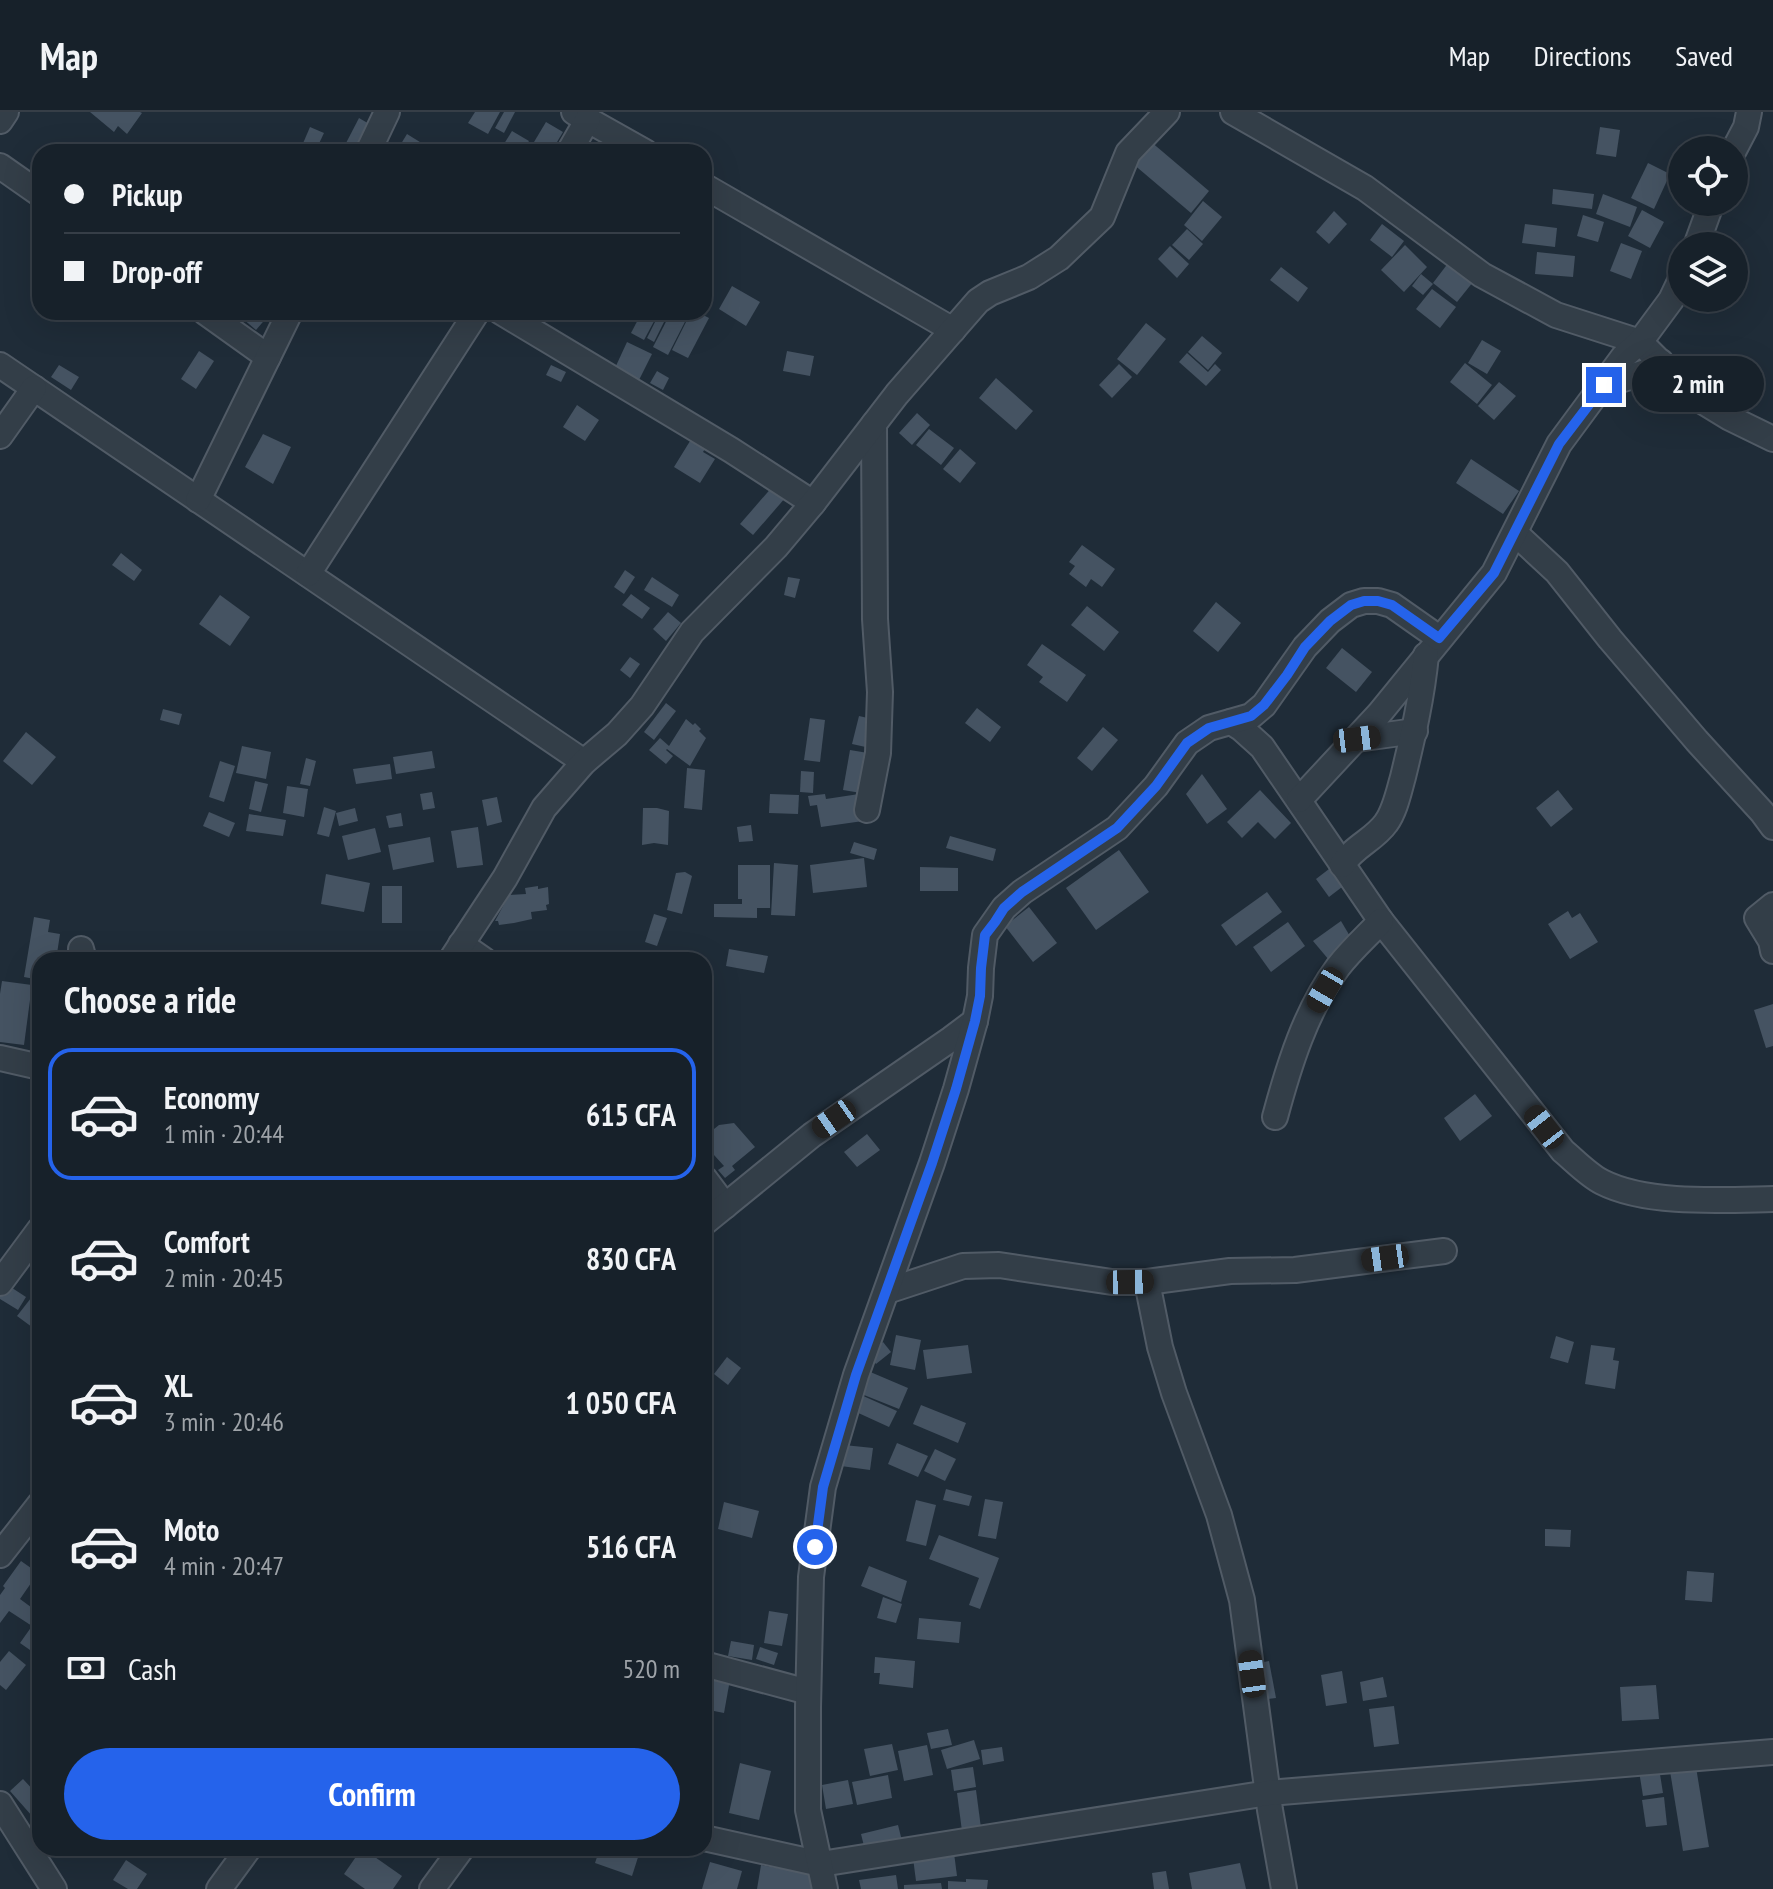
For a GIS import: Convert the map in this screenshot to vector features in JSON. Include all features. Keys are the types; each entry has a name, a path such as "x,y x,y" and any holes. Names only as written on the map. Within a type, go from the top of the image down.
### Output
{"street":[{"path":"0,121 6,112"},
{"path":"372,144 387,112"},
{"path":"456,952 505,878 544,808 584,762 617,734 642,706 692,632 776,547 897,394 978,301 1029,277 1059,258 1102,217 1128,153 1167,112"},
{"path":"1233,112 1365,188 1482,275 1556,315 1640,342 1694,396 1773,439"},
{"path":"1741,136 1749,112"},
{"path":"572,144 581,115 631,144"},
{"path":"0,166 32,188"},
{"path":"712,191 953,330"},
{"path":"1299,800 1379,714 1494,573 1559,444 1624,356 1640,342 1668,304"},
{"path":"216,320 268,357"},
{"path":"198,500 286,320"},
{"path":"308,574 472,320"},
{"path":"514,320 813,503"},
{"path":"1604,385 1646,372 1661,362"},
{"path":"0,365 584,762"},
{"path":"0,436 34,388"},
{"path":"867,810 878,753 880,692 875,619 874,424"},
{"path":"1515,533 1557,572 1619,650 1773,827"},
{"path":"825,1889 808,1810 811,1577 823,1487 856,1375 932,1163 975,1021 985,935 1004,908 1040,879 1117,828 1156,786 1187,743 1209,728 1251,716 1264,705 1305,647 1351,605 1378,601 1392,605 1433,647"},
{"path":"1342,865 1388,821 1415,731 1433,647"},
{"path":"1231,722 1262,747 1381,921 1563,1151 1601,1182 1633,1193 1697,1201 1773,1199"},
{"path":"1357,739 1415,731"},
{"path":"1773,905 1757,918 1771,941 1773,951"},
{"path":"1275,1117 1288,1069 1311,1013 1338,967 1381,921"},
{"path":"712,1217 812,1135 975,1021"},
{"path":"0,1058 32,1065"},
{"path":"712,1189 725,1206"},
{"path":"0,1283 32,1240"},
{"path":"887,1291 963,1266 999,1265 1112,1282 1147,1282 1230,1271 1295,1270 1444,1251"},
{"path":"1147,1282 1160,1347 1219,1515 1242,1600 1284,1889"},
{"path":"0,1555 32,1514"},
{"path":"712,1666 808,1692"},
{"path":"712,1840 821,1864 1268,1793 1773,1752"},
{"path":"0,1804 32,1840"},
{"path":"40,1856 54,1889"},
{"path":"219,1889 243,1856"},
{"path":"432,1889 456,1856"}],"building":[{"path":"90,112 142,113 127,134 118,126 114,132"},
{"path":"475,112 500,112 488,134 468,123"},
{"path":"504,112 515,112 504,133 495,128"},
{"path":"359,118 371,125 362,144 346,144"},
{"path":"546,122 563,132 556,144 534,142"},
{"path":"310,127 324,133 319,144 303,144"},
{"path":"1600,127 1620,130 1616,157 1596,154"},
{"path":"512,131 529,141 527,144 504,144"},
{"path":"407,134 423,144 401,144"},
{"path":"1150,141 1209,191 1191,213 1132,163"},
{"path":"1648,163 1668,173 1654,209 1631,198"},
{"path":"1553,189 1594,194 1592,209 1552,204"},
{"path":"1603,194 1637,207 1630,227 1596,214"},
{"path":"1203,201 1222,217 1202,241 1184,225"},
{"path":"1642,210 1664,222 1650,248 1628,236"},
{"path":"1334,211 1347,224 1329,244 1316,232"},
{"path":"1583,215 1604,222 1598,242 1577,236"},
{"path":"1382,224 1404,241 1392,257 1370,240"},
{"path":"1525,224 1557,228 1555,247 1522,243"},
{"path":"1187,229 1203,244 1189,260 1172,245"},
{"path":"1621,243 1642,251 1631,279 1610,271"},
{"path":"1405,245 1427,267 1404,292 1381,270"},
{"path":"1170,246 1189,264 1177,278 1158,259"},
{"path":"1537,252 1575,256 1573,277 1535,274"},
{"path":"1449,262 1473,282 1457,302 1433,283"},
{"path":"1281,267 1308,288 1298,302 1270,280"},
{"path":"1421,274 1433,284 1423,295 1412,286"},
{"path":"732,286 760,302 746,326 719,309"},
{"path":"1432,289 1456,307 1440,328 1416,309"},
{"path":"244,320 265,320 256,330"},
{"path":"638,320 655,320 644,340 631,333"},
{"path":"656,320 665,320 654,342 647,338"},
{"path":"667,320 686,320 668,355 653,347"},
{"path":"687,320 708,320 688,358 672,350"},
{"path":"1146,323 1166,339 1137,375 1117,359"},
{"path":"1202,336 1222,353 1208,370 1188,352"},
{"path":"1482,340 1501,351 1487,374 1468,363"},
{"path":"627,342 652,354 639,380 615,368"},
{"path":"199,351 214,361 196,389 181,379"},
{"path":"787,351 814,356 810,376 783,371"},
{"path":"1187,353 1208,372 1215,364 1221,370 1206,386 1179,362"},
{"path":"1465,363 1492,385 1477,404 1450,382"},
{"path":"1119,364 1132,377 1112,398 1099,385"},
{"path":"59,365 79,377 71,390 51,377"},
{"path":"551,365 566,372 561,382 546,375"},
{"path":"657,371 669,378 663,390 650,383"},
{"path":"996,378 1033,411 1016,430 979,398"},
{"path":"1499,382 1516,396 1494,420 1478,406"},
{"path":"577,405 599,420 585,441 563,427"},
{"path":"917,413 930,425 912,445 899,433"},
{"path":"929,429 954,448 941,465 916,445"},
{"path":"695,433 709,442 703,452 715,459 700,483 674,467"},
{"path":"263,434 291,447 273,484 245,467"},
{"path":"960,449 976,463 960,483 943,469"},
{"path":"1471,459 1519,491 1503,514 1456,483"},
{"path":"773,486 786,497 753,535 740,524"},
{"path":"1082,545 1115,569 1102,587 1091,579 1086,587 1069,574 1075,566 1069,562"},
{"path":"121,553 142,570 134,581 112,565"},
{"path":"625,570 635,577 624,594 614,587"},
{"path":"652,577 679,595 672,607 644,590"},
{"path":"788,577 800,579 795,598 784,595"},
{"path":"631,594 650,608 642,619 622,605"},
{"path":"220,595 250,617 230,646 199,624"},
{"path":"1216,602 1241,623 1218,652 1193,631"},
{"path":"1087,606 1119,632 1104,651 1071,625"},
{"path":"668,612 681,623 666,641 653,629"},
{"path":"1042,644 1086,675 1067,702 1039,682 1043,677 1027,665"},
{"path":"1342,648 1372,672 1356,692 1326,668"},
{"path":"630,657 640,664 630,678 620,670"},
{"path":"666,703 676,711 654,740 644,732"},
{"path":"977,708 1001,727 990,742 965,723"},
{"path":"163,709 182,714 179,725 160,720"},
{"path":"859,716 877,720 870,748 852,744"},
{"path":"810,718 825,720 820,762 804,760"},
{"path":"686,719 693,725 695,723 706,738 690,766 667,749 673,756 666,764 649,750 660,738 669,746"},
{"path":"1103,727 1118,740 1092,771 1077,758"},
{"path":"26,732 56,757 32,785 3,761"},
{"path":"242,746 271,752 266,779 236,773"},
{"path":"850,750 874,754 867,794 843,790"},
{"path":"432,751 435,768 396,774 393,757"},
{"path":"306,758 316,761 310,786 300,784"},
{"path":"220,761 235,766 224,802 209,797"},
{"path":"390,764 392,779 356,784 353,769"},
{"path":"687,768 705,770 702,810 684,808"},
{"path":"801,771 814,772 813,793 800,792"},
{"path":"1202,774 1227,809 1207,824 1186,794"},
{"path":"255,781 268,784 261,812 249,809"},
{"path":"287,786 308,789 304,817 283,813"},
{"path":"1260,790 1291,823 1275,839 1258,822 1242,838 1227,822"},
{"path":"1558,790 1573,809 1551,827 1536,808"},
{"path":"432,792 435,808 423,810 420,794"},
{"path":"770,794 799,795 798,814 769,813"},
{"path":"825,794 826,799 859,794 863,821 821,827 817,805 810,806 808,796"},
{"path":"497,797 502,822 487,826 482,800"},
{"path":"324,807 336,811 329,837 317,834"},
{"path":"355,808 358,821 339,826 336,813"},
{"path":"643,808 669,811 668,845 642,845"},
{"path":"209,812 235,823 229,837 203,826"},
{"path":"401,813 403,826 389,828 386,816"},
{"path":"249,814 286,820 283,836 246,831"},
{"path":"751,825 753,841 739,842 737,827"},
{"path":"478,827 483,865 457,868 451,831"},
{"path":"375,828 381,852 348,860 342,836"},
{"path":"950,836 996,849 993,861 946,848"},
{"path":"430,837 434,862 393,870 388,845"},
{"path":"854,842 877,849 874,860 850,853"},
{"path":"1119,850 1149,892 1096,930 1066,888"},
{"path":"864,858 867,887 813,893 810,865"},
{"path":"774,863 798,865 795,916 771,915"},
{"path":"738,865 770,865 770,908 757,908 757,918 714,917 714,904 742,904 742,899 738,899"},
{"path":"920,867 958,868 958,891 920,891"},
{"path":"1329,869 1342,887 1329,897 1316,879"},
{"path":"685,872 692,876 682,914 667,910 676,873"},
{"path":"326,874 370,883 364,912 321,904"},
{"path":"382,886 402,886 402,923 382,923"},
{"path":"538,886 538,889 548,887 547,910 531,912 532,919 514,923 499,925 495,921 509,895 526,894 525,888"},
{"path":"1267,892 1282,912 1236,946 1221,925"},
{"path":"1029,907 1057,943 1033,962 1005,926"},
{"path":"1568,911 1572,918 1580,913 1598,942 1570,959 1548,924"},
{"path":"654,914 667,918 657,946 645,942"},
{"path":"34,917 50,920 48,932 60,934 57,952 32,952 32,978 24,977"},
{"path":"1341,921 1351,938 1329,960 1313,941"},
{"path":"1288,922 1305,946 1271,972 1253,947"},
{"path":"729,949 768,956 764,973 726,966"},
{"path":"2,981 32,985 24,1045 0,1042"},
{"path":"1773,1004 1773,1046 1766,1048 1754,1010"},
{"path":"1475,1094 1492,1116 1460,1141 1444,1118"},
{"path":"734,1123 755,1147 732,1166 735,1170 725,1178 718,1170 724,1166 714,1155 712,1157 712,1131 719,1125"},
{"path":"867,1134 880,1150 857,1167 844,1152"},
{"path":"6,1284 26,1297 18,1310 0,1299"},
{"path":"31,1298 32,1299 32,1327 17,1316"},
{"path":"896,1335 921,1340 915,1370 890,1365"},
{"path":"1556,1336 1574,1342 1568,1363 1550,1358"},
{"path":"883,1342 891,1352 876,1364 868,1355"},
{"path":"968,1345 972,1373 927,1379 923,1350"},
{"path":"1591,1345 1615,1348 1613,1360 1619,1361 1615,1389 1585,1384"},
{"path":"727,1357 741,1368 728,1385 714,1374"},
{"path":"868,1371 908,1388 899,1409 859,1393"},
{"path":"861,1395 897,1411 889,1427 854,1411"},
{"path":"921,1405 966,1423 958,1443 913,1424"},
{"path":"897,1443 928,1456 918,1477 888,1464"},
{"path":"844,1445 873,1448 870,1470 841,1466"},
{"path":"935,1449 956,1459 945,1481 924,1471"},
{"path":"946,1489 972,1496 969,1506 943,1500"},
{"path":"985,1499 1003,1502 996,1539 978,1536"},
{"path":"916,1500 936,1505 926,1546 906,1541"},
{"path":"724,1502 759,1511 752,1538 718,1529"},
{"path":"1545,1529 1571,1530 1570,1547 1545,1546"},
{"path":"939,1535 999,1558 980,1609 969,1605 979,1578 929,1559"},
{"path":"21,1561 32,1569 32,1582 20,1599 32,1608 32,1626 9,1611 0,1623 3,1586"},
{"path":"869,1566 907,1581 901,1602 861,1586"},
{"path":"1687,1571 1714,1573 1712,1602 1685,1600"},
{"path":"883,1597 902,1604 896,1623 877,1618"},
{"path":"769,1611 788,1614 782,1646 764,1643"},
{"path":"919,1618 961,1622 959,1643 917,1639"},
{"path":"32,1626 32,1651 20,1643"},
{"path":"731,1641 754,1645 752,1660 728,1656"},
{"path":"760,1647 778,1653 774,1665 756,1659"},
{"path":"9,1651 26,1665 6,1690 0,1685 0,1662"},
{"path":"875,1657 915,1661 913,1688 879,1684 880,1673 874,1673"},
{"path":"1269,1661 1276,1698 1260,1700 1254,1664"},
{"path":"712,1670 731,1674 724,1713 712,1711"},
{"path":"1342,1671 1347,1703 1326,1706 1321,1675"},
{"path":"1383,1677 1387,1697 1363,1701 1360,1682"},
{"path":"1656,1685 1659,1719 1622,1721 1620,1687"},
{"path":"1394,1706 1399,1744 1374,1747 1369,1709"},
{"path":"948,1729 952,1745 931,1749 927,1733"},
{"path":"974,1740 980,1759 947,1769 941,1750"},
{"path":"892,1744 898,1770 870,1776 864,1749"},
{"path":"927,1745 933,1775 904,1781 898,1751"},
{"path":"1002,1747 1004,1761 983,1765 981,1750"},
{"path":"740,1763 771,1771 759,1820 729,1813"},
{"path":"973,1767 976,1787 954,1791 951,1770"},
{"path":"1696,1767 1709,1847 1683,1851 1670,1771"},
{"path":"1659,1768 1663,1793 1643,1796 1639,1771"},
{"path":"888,1775 892,1798 857,1805 852,1782"},
{"path":"23,1779 32,1789 32,1816 10,1791"},
{"path":"848,1780 853,1804 826,1809 822,1785"},
{"path":"976,1790 981,1828 962,1831 957,1793"},
{"path":"1664,1797 1667,1825 1646,1827 1642,1800"},
{"path":"898,1825 903,1845 866,1854 861,1834"},
{"path":"954,1853 957,1876 916,1881 913,1858"},
{"path":"356,1856 373,1856 402,1876 393,1889 365,1889 344,1874"},
{"path":"597,1856 638,1856 632,1876 595,1863"},
{"path":"126,1860 147,1874 137,1889 128,1889 113,1880"},
{"path":"710,1862 742,1871 737,1889 702,1889"},
{"path":"1240,1863 1246,1889 1192,1889 1189,1873"},
{"path":"761,1865 820,1876 818,1889 757,1889"},
{"path":"1166,1871 1169,1889 1154,1889 1152,1873"},
{"path":"896,1875 898,1889 861,1889 859,1880"},
{"path":"966,1879 988,1880 987,1889 948,1889 948,1881 966,1882"},
{"path":"941,1883 942,1889 904,1889 904,1885"}],"route":[{"path":"815,1547 823,1487 856,1375 932,1163 975,1021 985,935 1004,908 1022,892 1117,828 1156,786 1187,743 1209,728 1251,716 1264,705 1305,647 1351,605 1364,601 1392,605 1439,638 1494,573 1559,444 1604,385"}]}
